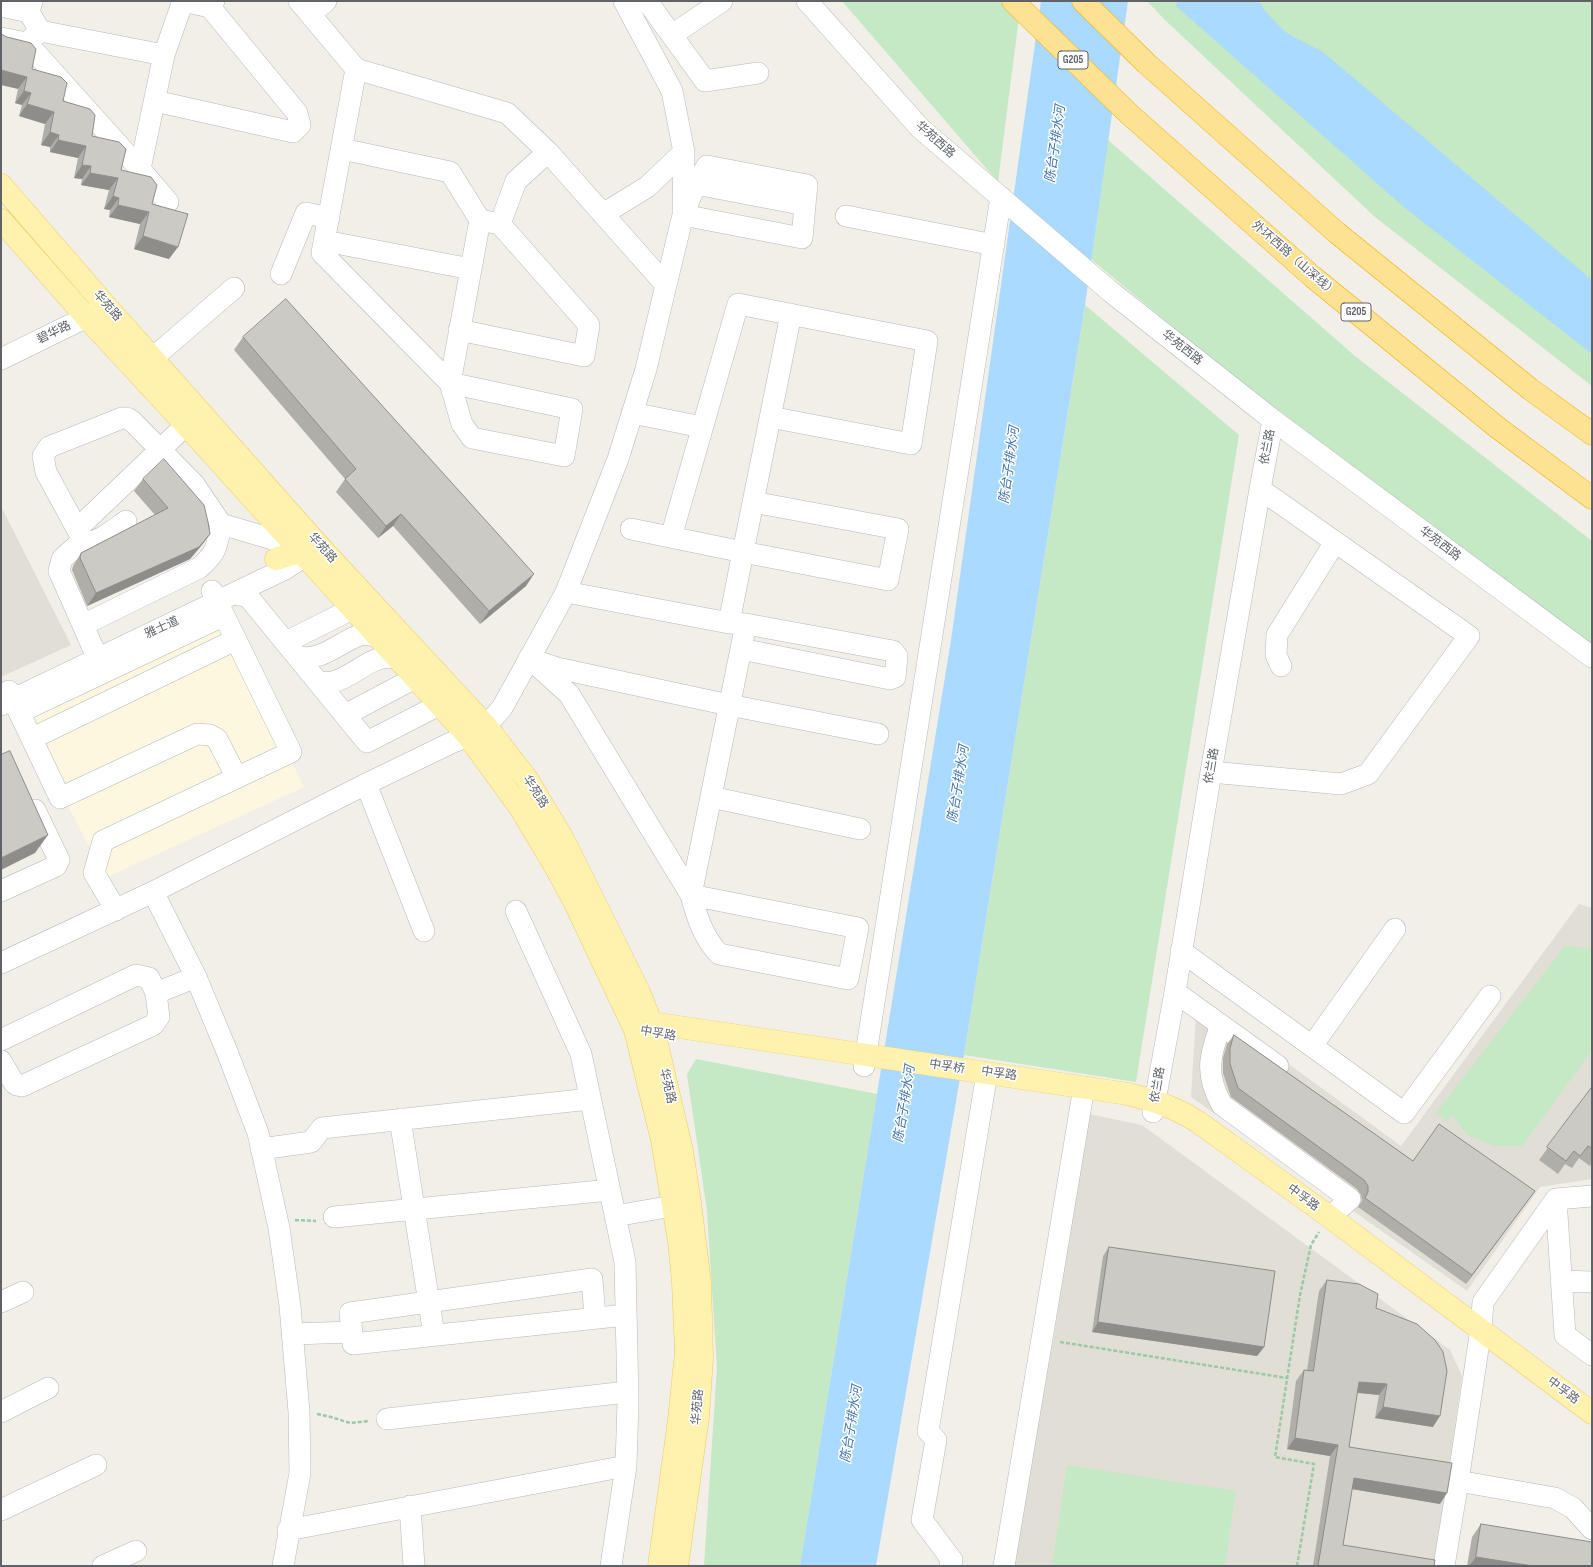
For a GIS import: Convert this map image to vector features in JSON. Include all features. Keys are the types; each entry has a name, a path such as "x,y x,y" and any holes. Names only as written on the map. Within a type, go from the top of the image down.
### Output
{"highway":[{"path":"1083,1 1146,63 1337,232 1530,389 1592,434"},
{"name":"外环西路（山深线）","path":"1015,3 1129,114 1313,277 1498,428 1592,498"}],"main road":[{"name":"华苑路","path":"1,185 107,307 186,425 333,574 477,731 527,779 563,839 629,994 650,1028 682,1151 683,1282 686,1352 679,1420 659,1566"},
{"name":"华苑路","path":"1,220 87,318 145,365 308,548"},
{"path":"281,564 286,555 308,548"},
{"name":"华苑路","path":"333,574 352,610 439,705 477,731"},
{"path":"629,994 649,1006 658,1016 683,1033"},
{"name":"华苑路","path":"650,1028 648,1083 662,1140 682,1204 700,1283 702,1320 702,1358 697,1424 677,1566"},
{"name":"中孚路","path":"650,1028 868,1061"},
{"name":"中孚桥","path":"868,1061 980,1077"},
{"name":"中孚路","path":"980,1077 1083,1092 1128,1094 1154,1106 1178,1110 1198,1122 1327,1221 1592,1413"},
{"name":"中孚路","path":"1480,1333 1592,1421"}],"street":[{"path":"140,169 164,55 183,1 212,4 297,113 300,125 293,132 155,101"},
{"path":"624,1 672,91 684,152 683,216"},
{"path":"647,1 706,81 758,73"},
{"path":"672,35 722,1"},
{"name":"华苑西路","path":"807,1 920,128 1111,292 1273,420 1592,657"},
{"path":"312,5 356,69 507,113 548,152 666,285"},
{"path":"1,6 31,7 34,37 168,202"},
{"path":"1,38 34,37 164,55"},
{"path":"356,69 322,253 450,384 572,409 564,456 472,438 462,424 450,384 471,269 490,222 516,181 548,152"},
{"path":"342,149 450,172 490,222 589,325 584,356 460,330"},
{"path":"603,214 647,187 684,152"},
{"path":"1,963 153,892 366,784 477,731 502,708 566,592 618,459 646,369 683,216 696,184 805,205 802,238 683,216"},
{"path":"868,1061 994,245 1004,200"},
{"path":"281,274 306,213 329,218"},
{"path":"846,216 994,245"},
{"path":"325,240 471,269"},
{"path":"145,365 234,288"},
{"path":"671,537 738,304 927,341 911,444 770,417"},
{"name":"碧华路","path":"1,359 107,307"},
{"path":"691,895 741,649 738,623 744,552 791,314"},
{"path":"632,413 702,427"},
{"path":"126,521 94,542 87,543 80,534 46,472 43,456 49,447 122,418 127,418 132,421 194,484 221,524 308,548"},
{"name":"依兰路","path":"1154,1106 1175,992 1211,772 1273,420"},
{"path":"93,648 59,571 62,559 80,534 160,450 186,425"},
{"path":"1211,772 1341,784 1368,774 1469,636 1260,488"},
{"path":"631,529 888,580 898,529 753,502"},
{"path":"83,625 199,568 211,558 218,542 221,524"},
{"path":"1281,666 1276,655 1277,635 1335,542"},
{"path":"281,564 294,568 307,569 317,573 333,574"},
{"name":"雅士道","path":"9,700 234,595 281,564"},
{"path":"566,592 893,651 897,656 895,677 890,679 741,649"},
{"path":"116,910 94,873 103,841 291,752 236,640 234,595"},
{"path":"234,595 291,649 367,742 439,705"},
{"name":"雅士道","path":"9,700 93,648 234,595"},
{"path":"291,649 352,610"},
{"path":"291,649 305,658 318,656 360,635 368,634 377,637"},
{"path":"33,738 236,640"},
{"path":"318,681 331,683 379,659 389,657 398,659"},
{"path":"529,658 557,668 730,705 878,734"},
{"path":"529,658 568,694 691,895 699,923 711,945 719,954 848,979 858,928 691,895"},
{"path":"345,715 415,678"},
{"path":"9,700 33,738 60,798 197,734 210,735 217,739 237,778"},
{"path":"366,784 424,931"},
{"path":"1,891 56,866 59,860 26,791"},
{"path":"711,798 860,829"},
{"path":"153,892 196,977 228,1054 258,1133 277,1219 290,1306 300,1412 300,1473 288,1530 283,1566"},
{"path":"516,911 581,1054 625,1262 627,1392 626,1466 607,1566"},
{"path":"1312,1046 1395,929"},
{"path":"1181,951 1404,1113 1490,996"},
{"path":"1,1040 136,975 149,978 156,993 159,1017 153,1025 22,1086 14,1083 1,1061"},
{"path":"156,993 196,977"},
{"path":"1175,992 1278,1066"},
{"path":"1221,1025 1214,1044 1210,1068 1214,1091 1222,1105 1350,1199 1327,1221"},
{"path":"950,1566 952,1560 922,1520 936,1440 928,1431 980,1077"},
{"path":"1004,1566 1083,1092"},
{"path":"261,1149 311,1142 322,1128 590,1099"},
{"path":"400,1119 434,1335"},
{"path":"334,1217 610,1190"},
{"path":"1444,1566 1480,1333 1483,1302 1556,1199 1592,1196"},
{"path":"1556,1199 1564,1335 1592,1355"},
{"path":"615,1216 682,1204"},
{"path":"625,1274 350,1313 353,1344 595,1317 626,1315"},
{"path":"592,1279 595,1317"},
{"path":"1561,1281 1592,1282"},
{"path":"1,1302 23,1292"},
{"path":"293,1334 352,1332"},
{"path":"1,1412 48,1388"},
{"path":"387,1419 627,1392"},
{"path":"1,1510 96,1465"},
{"path":"288,1530 626,1466"},
{"path":"1458,1481 1555,1498 1573,1508 1592,1529"},
{"path":"410,1506 414,1566"},
{"path":"103,1566 136,1551"}],"path":[{"path":"277,1219 314,1221 334,1217"},
{"path":"1297,1566 1314,1464 1275,1457 1300,1296 1311,1245 1327,1221"},
{"path":"1058,1342 1287,1378"},
{"path":"300,1412 331,1416 350,1423 387,1419"}],"shaded area":[{"path":"1,506 71,645 1,677"},
{"path":"221,617 304,787 105,878 21,714"},
{"path":"1579,904 1592,908 1592,1179 1540,1187 1467,1291 1191,1097 1197,997 1401,1146"},
{"path":"1089,1114 1142,1125 1450,1350 1462,1376 1435,1566 1012,1566 1054,1335"}],"green space":[{"path":"842,1 1021,1 998,182"},
{"path":"1147,1 1592,1 1592,386 1375,217 1165,20"},
{"path":"1108,140 1355,356 1592,541 1592,645 1351,466 1198,348 1091,259"},
{"path":"1085,305 1239,435 1136,1082 964,1055"},
{"path":"1565,946 1592,948 1592,1050 1522,1146 1494,1146 1467,1135 1452,1114 1448,1122 1436,1113"},
{"path":"696,1059 877,1094 800,1566 704,1566 717,1367 707,1211 687,1074"},
{"path":"1067,1465 1236,1491 1225,1566 1052,1566"}],"water":[{"name":"陈台子排水河","path":"1041,1 1128,1 1085,305 964,1055 876,1566 800,1566 951,640"},
{"path":"1177,1 1259,1 1265,11 1285,32 1323,52 1592,280 1592,354 1405,208 1176,6"}],"building":[{"path":"1,34 31,43 36,49 32,69 61,77 67,83 63,101 90,109 95,115 92,136 119,142 126,149 121,170 151,177 157,185 152,204 188,214 178,247 143,236 149,212 118,205 119,198 113,196 118,178 90,173 91,166 82,165 86,146 58,140 59,135 50,132 54,112 27,104 31,93 24,91 27,77 1,70"},
{"path":"286,299 534,574 489,611 401,514 386,526 345,479 356,469 243,337"},
{"path":"164,459 204,505 210,534 199,547 96,593 80,558 81,553 168,508 143,479"},
{"path":"10,751 48,835 1,858 1,755"},
{"path":"1234,1035 1413,1161 1439,1124 1535,1191 1472,1275 1365,1198 1368,1192 1368,1186 1364,1180 1238,1088 1230,1064 1230,1049"},
{"path":"1592,1087 1592,1148 1588,1146 1580,1156 1574,1151 1566,1161 1547,1147"},
{"path":"1109,1247 1275,1271 1264,1347 1098,1322"},
{"path":"1327,1280 1359,1284 1378,1294 1376,1308 1417,1324 1435,1340 1443,1352 1447,1371 1440,1416 1383,1407 1387,1384 1359,1382 1349,1447 1452,1463 1447,1493 1354,1478 1343,1545 1435,1560 1434,1566 1318,1566 1338,1445 1295,1438 1304,1370 1313,1371"},
{"path":"1481,1524 1592,1542 1592,1566 1533,1566 1476,1557"}]}
